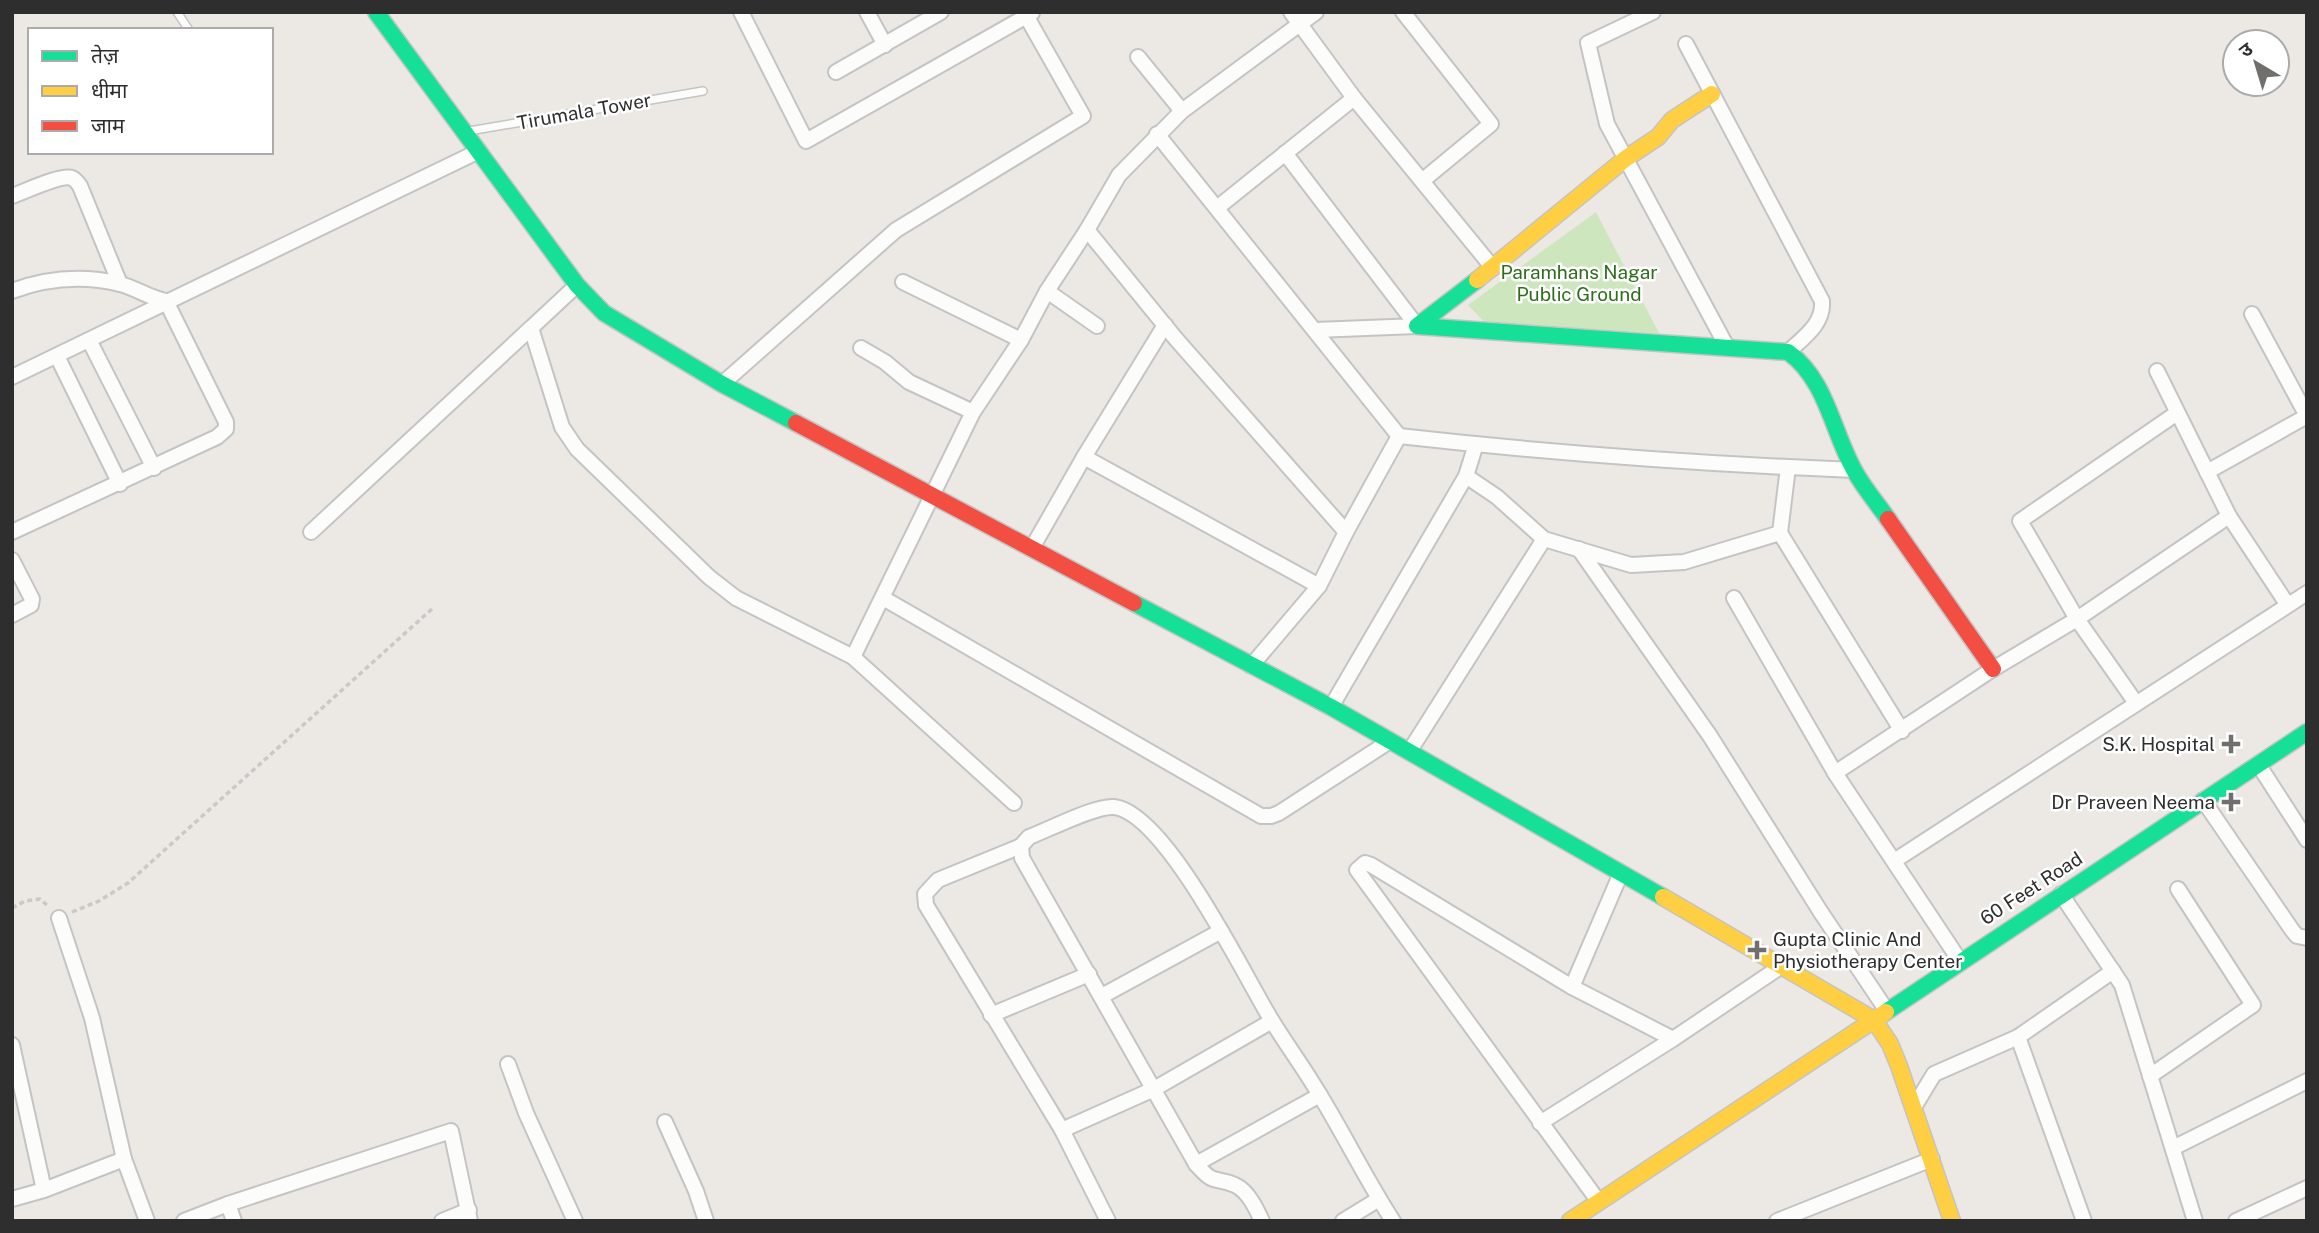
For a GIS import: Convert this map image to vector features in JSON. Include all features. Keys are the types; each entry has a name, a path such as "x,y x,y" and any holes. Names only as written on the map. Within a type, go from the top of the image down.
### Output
{"street":[{"path":"376,12 577,285 604,313 722,384 1331,707 1783,965 1880,1016"},
{"path":"722,384 896,230 1083,116 1027,14 806,141 741,12"},
{"path":"867,12 885,46"},
{"path":"836,72 941,12"},
{"path":"853,657 973,412 1021,340 1047,291 1119,175 1182,111 1296,18 1316,12"},
{"path":"1404,12 1491,124 1422,181"},
{"path":"1653,12 1588,43 1607,124 1727,347"},
{"path":"1296,18 1354,98 1493,268"},
{"path":"1686,44 1822,301 1823,310 1819,321 1788,352"},
{"path":"1138,57 1182,111"},
{"path":"1417,326 1493,268 1625,159 1658,137 1672,120 1712,94"},
{"path":"1217,208 1354,98"},
{"path":"1157,134 1399,436 1476,444 1854,470"},
{"path":"12,377 479,150"},
{"path":"1285,153 1417,326"},
{"path":"12,197 61,178 76,180 120,284"},
{"path":"1087,230 1165,326 1346,532"},
{"path":"12,291 43,281 78,278 120,284 166,301"},
{"path":"903,282 1021,340"},
{"path":"311,532 577,285"},
{"path":"1047,291 1097,326"},
{"path":"12,532 217,438 226,429 226,422 166,301"},
{"path":"2207,472 2307,416 2252,314"},
{"path":"1032,548 1084,457 1165,326"},
{"path":"1315,330 1417,326 1788,352 1802,362 1812,376 1854,470 1993,669"},
{"path":"531,328 562,427 577,449 709,576 736,598 853,657 1014,803"},
{"path":"89,340 154,468"},
{"path":"860,348 885,362 909,382 973,412"},
{"path":"57,356 120,484"},
{"path":"2157,371 2229,516 2287,604"},
{"path":"2136,703 2077,619 2020,521 2177,413"},
{"path":"1251,666 1319,586 1399,436"},
{"path":"1331,707 1466,476 1476,444"},
{"path":"1084,457 1319,586"},
{"path":"1788,467 1780,533 1902,731"},
{"path":"1466,476 1497,497 1544,539 1631,565 1684,562 1780,533"},
{"path":"1835,773 1993,669 2077,619 2229,516"},
{"path":"1409,752 1544,539"},
{"path":"1579,549 1710,736 1820,911 1880,1016 1952,1221"},
{"path":"12,560 32,599 27,608 12,615"},
{"path":"1894,861 2307,593"},
{"path":"883,598 1261,816 1271,817 1279,813 1390,741"},
{"path":"1734,598 1835,773 1960,961"},
{"name":"60 Feet Road","path":"1570,1221 2306,733"},
{"path":"2258,764 2307,840"},
{"path":"2203,800 2292,930 2297,936 2307,938"},
{"path":"1108,1221 1062,1130 926,905 925,894 938,880 1021,846 1029,837 1098,809 1114,807 1128,813 1150,829 1165,847 1221,931 1393,1221"},
{"path":"1021,846 1022,858 1196,1164 1213,1181 1235,1185 1244,1192 1262,1221"},
{"path":"1599,1202 1357,870 1365,863 1371,864 1572,987 1673,1039"},
{"path":"1572,987 1621,873"},
{"path":"2150,1076 2253,1005 2178,889"},
{"path":"2061,894 2122,985 2195,1221"},
{"path":"59,918 92,1018 124,1159 147,1221"},
{"path":"1101,996 1221,931"},
{"path":"1540,1123 1783,965"},
{"path":"1914,1107 1934,1074 2018,1037 2113,971"},
{"path":"991,1015 1089,974"},
{"path":"1062,1130 1154,1089 1272,1021"},
{"path":"2018,1037 2084,1221"},
{"path":"12,1045 44,1190"},
{"path":"508,1064 526,1113 575,1221"},
{"path":"2173,1148 2307,1081"},
{"path":"1196,1164 1320,1095"},
{"path":"665,1122 696,1191 706,1221"},
{"path":"184,1221 450,1131 470,1216 442,1221"},
{"path":"1777,1221 1932,1158"},
{"path":"12,1199 44,1190 124,1159"},
{"path":"2236,1221 2307,1188"},
{"path":"1343,1221 1379,1199"},
{"path":"228,1204 234,1221"}],"lane":[{"path":"177,12 188,28"},
{"name":"Tirumala Tower","path":"465,131 703,91"}],"path":[{"path":"12,908 25,901 40,899 59,918 99,901 128,883 433,608"}],"green space":[{"name":"Paramhans Nagar Public Ground","path":"1596,212 1659,333 1485,323 1468,305"}],"traffic: fast":[{"path":"376,12 577,285 604,313 722,384 796,423"},
{"path":"1477,280 1417,326 1788,352 1801,363 1820,391 1846,455 1888,519"},
{"path":"1134,603 1331,707 1663,897"},
{"path":"1886,1012 2307,732"}],"traffic: slow":[{"path":"1477,280 1625,159 1658,137 1672,120 1712,94"},
{"path":"1663,897 1874,1020 1890,1044 1899,1066 1952,1221"},
{"path":"1570,1221 1886,1012"}],"traffic: jam":[{"path":"796,423 1134,603"},
{"path":"1888,519 1993,669"}],"place":[{"name":"S.K. Hospital","path":"2231,744"},
{"name":"Dr Praveen Neema","path":"2231,802"},
{"name":"Gupta Clinic And Physiotherapy Center","path":"1757,950"}]}
